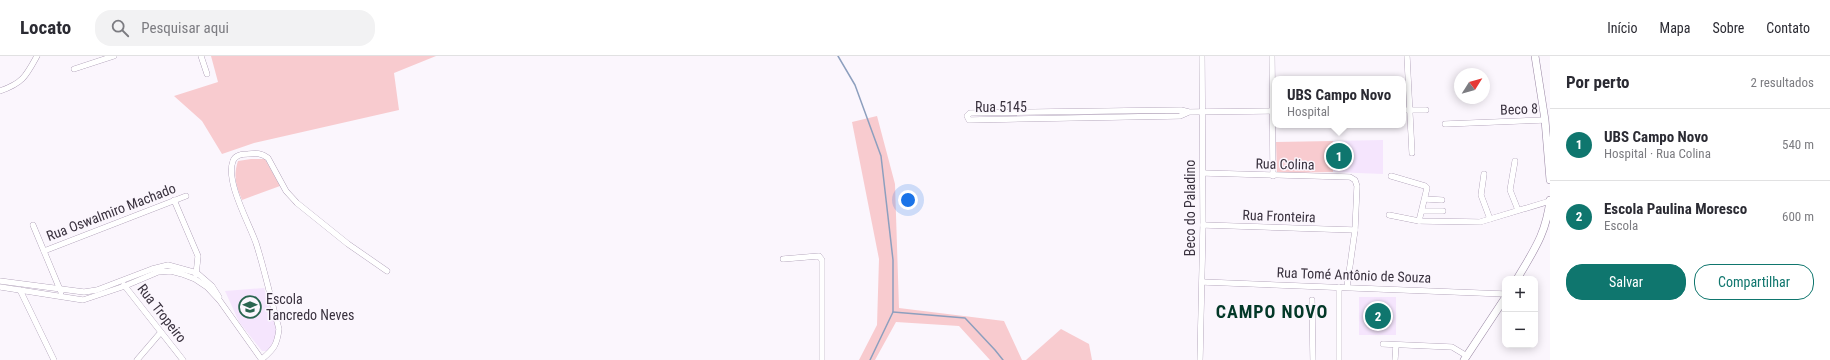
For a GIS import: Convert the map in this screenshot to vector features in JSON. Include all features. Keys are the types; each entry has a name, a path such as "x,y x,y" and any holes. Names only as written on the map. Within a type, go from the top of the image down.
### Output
{"main road":[{"path":"1535,56 1546,115 1550,180"},
{"path":"1519,276 1541,240 1547,220 1550,201"},
{"path":"1466,358 1502,303"}],"street":[{"path":"0,91 14,86 22,81 37,56"},
{"path":"74,69 114,56"},
{"path":"201,56 207,74"},
{"name":"Beco do Paladino","path":"1200,360 1203,225 1202,56"},
{"path":"1272,56 1273,76"},
{"path":"1407,56 1406,110 1412,153"},
{"name":"Rua 5145","path":"1059,115 970,113 967,116 969,120 1181,110 1189,112 1272,111"},
{"path":"1406,110 1426,110"},
{"name":"Beco 8","path":"1445,124 1546,115"},
{"path":"1273,176 1274,128"},
{"path":"0,280 84,292 97,290 161,266 173,266 196,276 207,287 220,301 262,360 272,351 277,342 278,329 256,243 235,191 231,169 233,160 236,156 258,153 263,154 268,158 286,191 297,203 348,244 387,271"},
{"path":"1516,161 1510,190 1518,210"},
{"name":"Rua Colina","path":"1203,174 1350,177 1355,180 1357,186 1355,230 1347,287"},
{"path":"1484,174 1481,195 1490,219"},
{"path":"1391,176 1425,186 1427,191 1419,221"},
{"name":"Rua Oswalmiro Machado","path":"44,250 186,196"},
{"path":"1425,199 1442,200"},
{"path":"174,200 198,256 196,276"},
{"path":"1389,215 1419,221 1480,222 1550,201"},
{"path":"1422,211 1443,211"},
{"path":"33,225 64,297"},
{"name":"Rua Fronteira","path":"1203,225 1355,230"},
{"path":"783,259 819,256 822,260 822,360"},
{"path":"0,287 83,300 126,286 158,272 171,271 196,276"},
{"name":"Rua Tropeiro","path":"121,281 183,360"},
{"name":"Rua Tomé Antônio de Souza","path":"1202,282 1339,286 1502,294"},
{"path":"1339,286 1339,360"},
{"path":"20,290 54,360"},
{"path":"1312,300 1313,360"},
{"path":"137,360 161,332"},
{"path":"1383,344 1452,347 1466,358"},
{"path":"1395,360 1396,345"}],"shaded area":[{"path":"211,56 436,56 394,73 399,110 254,143 222,154 202,121 174,96 218,82"},
{"path":"877,116 895,184 899,308 1004,321 1022,360 990,360 959,326 896,322 875,360 859,360 877,325 879,259 852,122"},
{"path":"1383,140 1383,174 1333,172 1333,141"},
{"path":"1333,141 1333,172 1277,173 1276,142"},
{"path":"265,159 280,186 242,200 236,181 236,166 238,161"},
{"name":"Escola Tancredo Neves","path":"264,288 277,332 269,351 262,351 239,322 225,291"},
{"path":"1359,297 1396,297 1396,335 1359,335"},
{"path":"1061,329 1089,344 1092,360 1026,360"}],"waterway":[{"path":"838,56 855,85 881,156 893,260 893,312 870,360"},
{"path":"893,312 965,318 1003,360"}],"place":[{"name":"UBS Campo Novo","path":"1339,156"},
{"name":"Escola Tancredo Neves","path":"250,307"},
{"name":"Escola Paulina Moresco","path":"1378,316"}],"district":[{"name":"CAMPO NOVO","path":"1272,311"}]}
